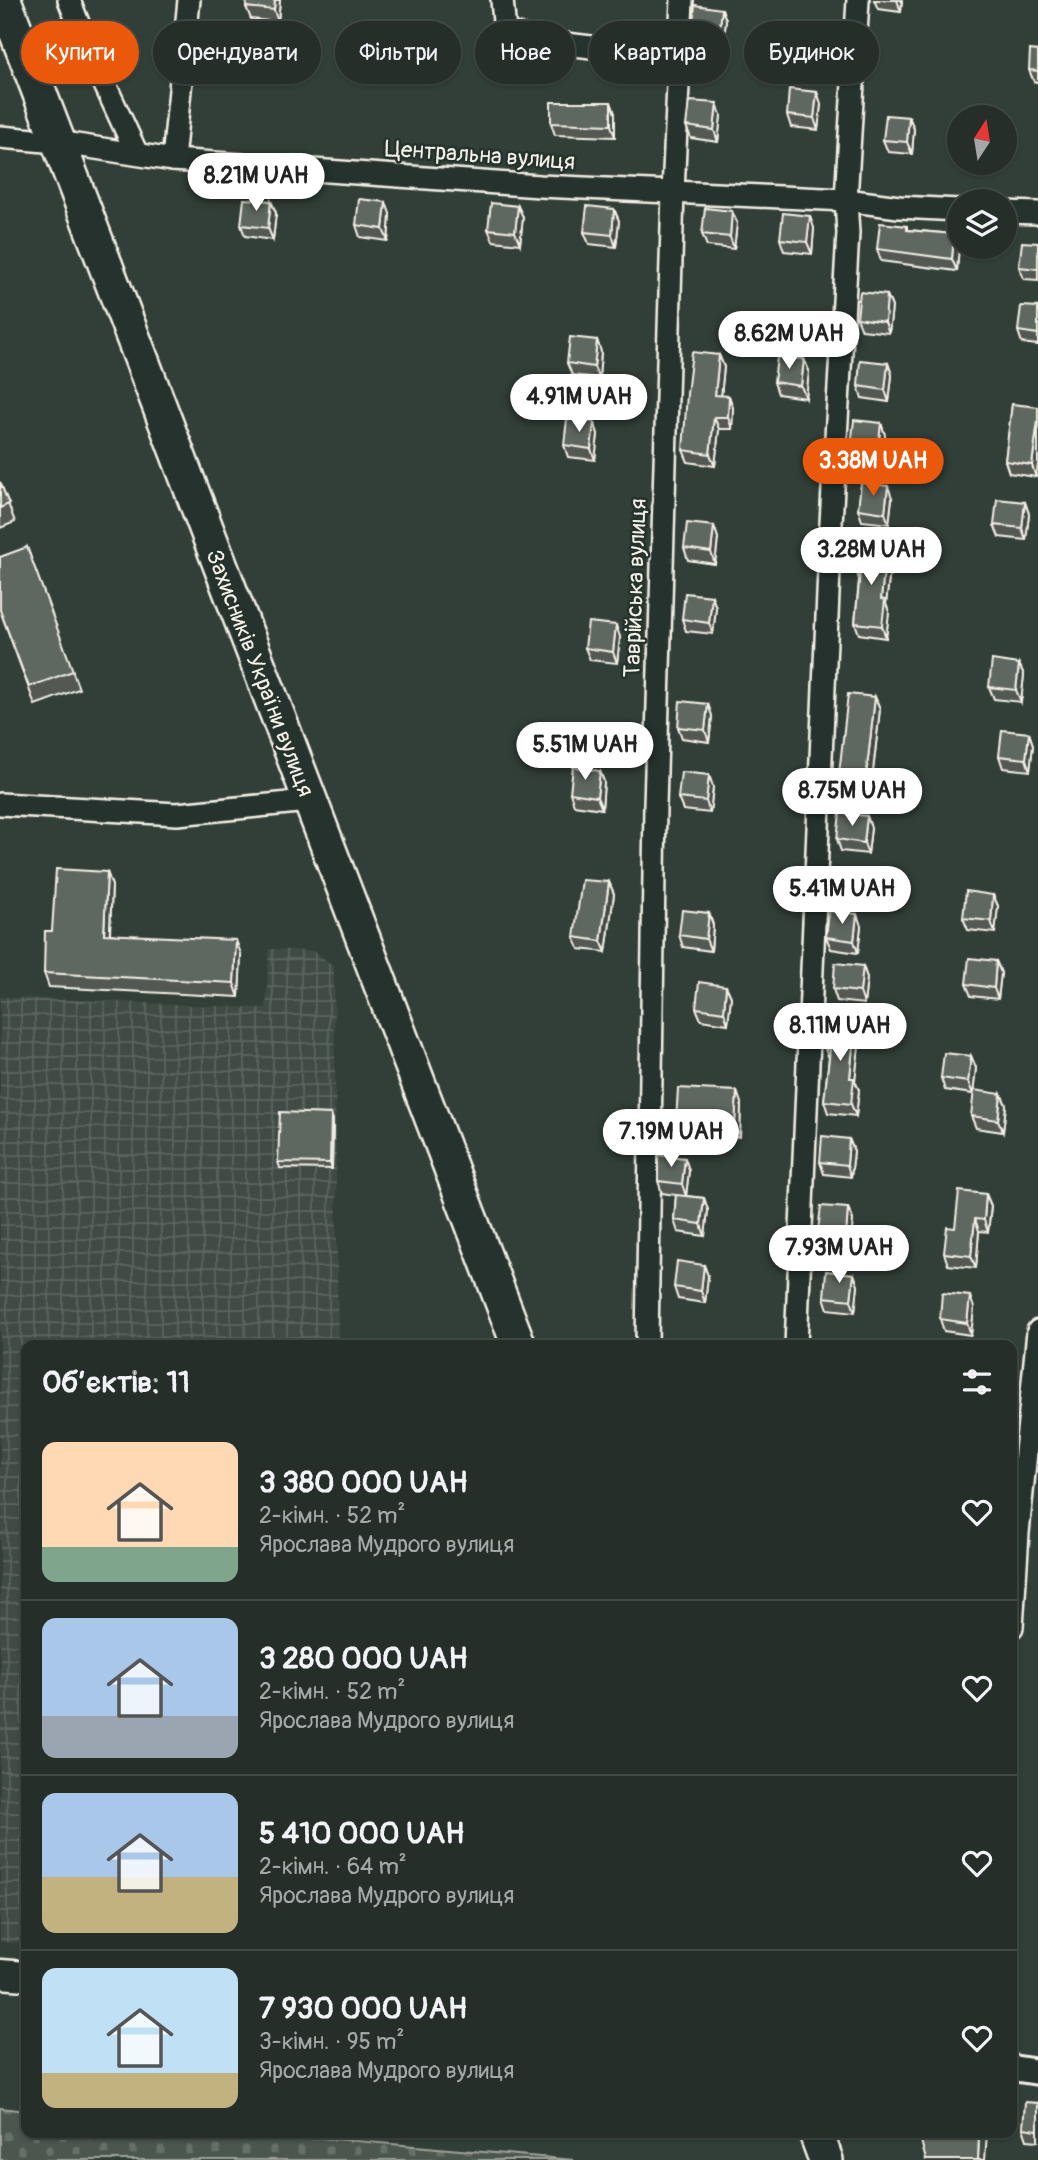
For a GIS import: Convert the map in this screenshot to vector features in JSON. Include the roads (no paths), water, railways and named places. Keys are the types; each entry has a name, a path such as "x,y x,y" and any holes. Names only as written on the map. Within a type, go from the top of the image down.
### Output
{"highway":[{"name":"Захисників України вулиця","path":"4,0 517,1340"},
{"path":"818,2138 827,2160"}],"main road":[{"path":"0,1974 21,1976"}],"street":[{"path":"69,0 137,155"},
{"path":"173,160 189,0"},
{"path":"502,0 505,32 589,47"},
{"name":"Таврійська вулиця","path":"681,21 682,0"},
{"path":"796,1340 831,523 858,0"},
{"name":"Таврійська вулиця","path":"647,1340 655,820 678,84"},
{"name":"Центральна вулиця","path":"0,137 57,142 173,160 540,186 846,200 947,209"},
{"path":"1017,212 1038,213"},
{"path":"0,804 177,814 309,801"},
{"path":"1017,1533 1033,1437 1038,1331"},
{"path":"1017,2069 1038,2072"}]}
